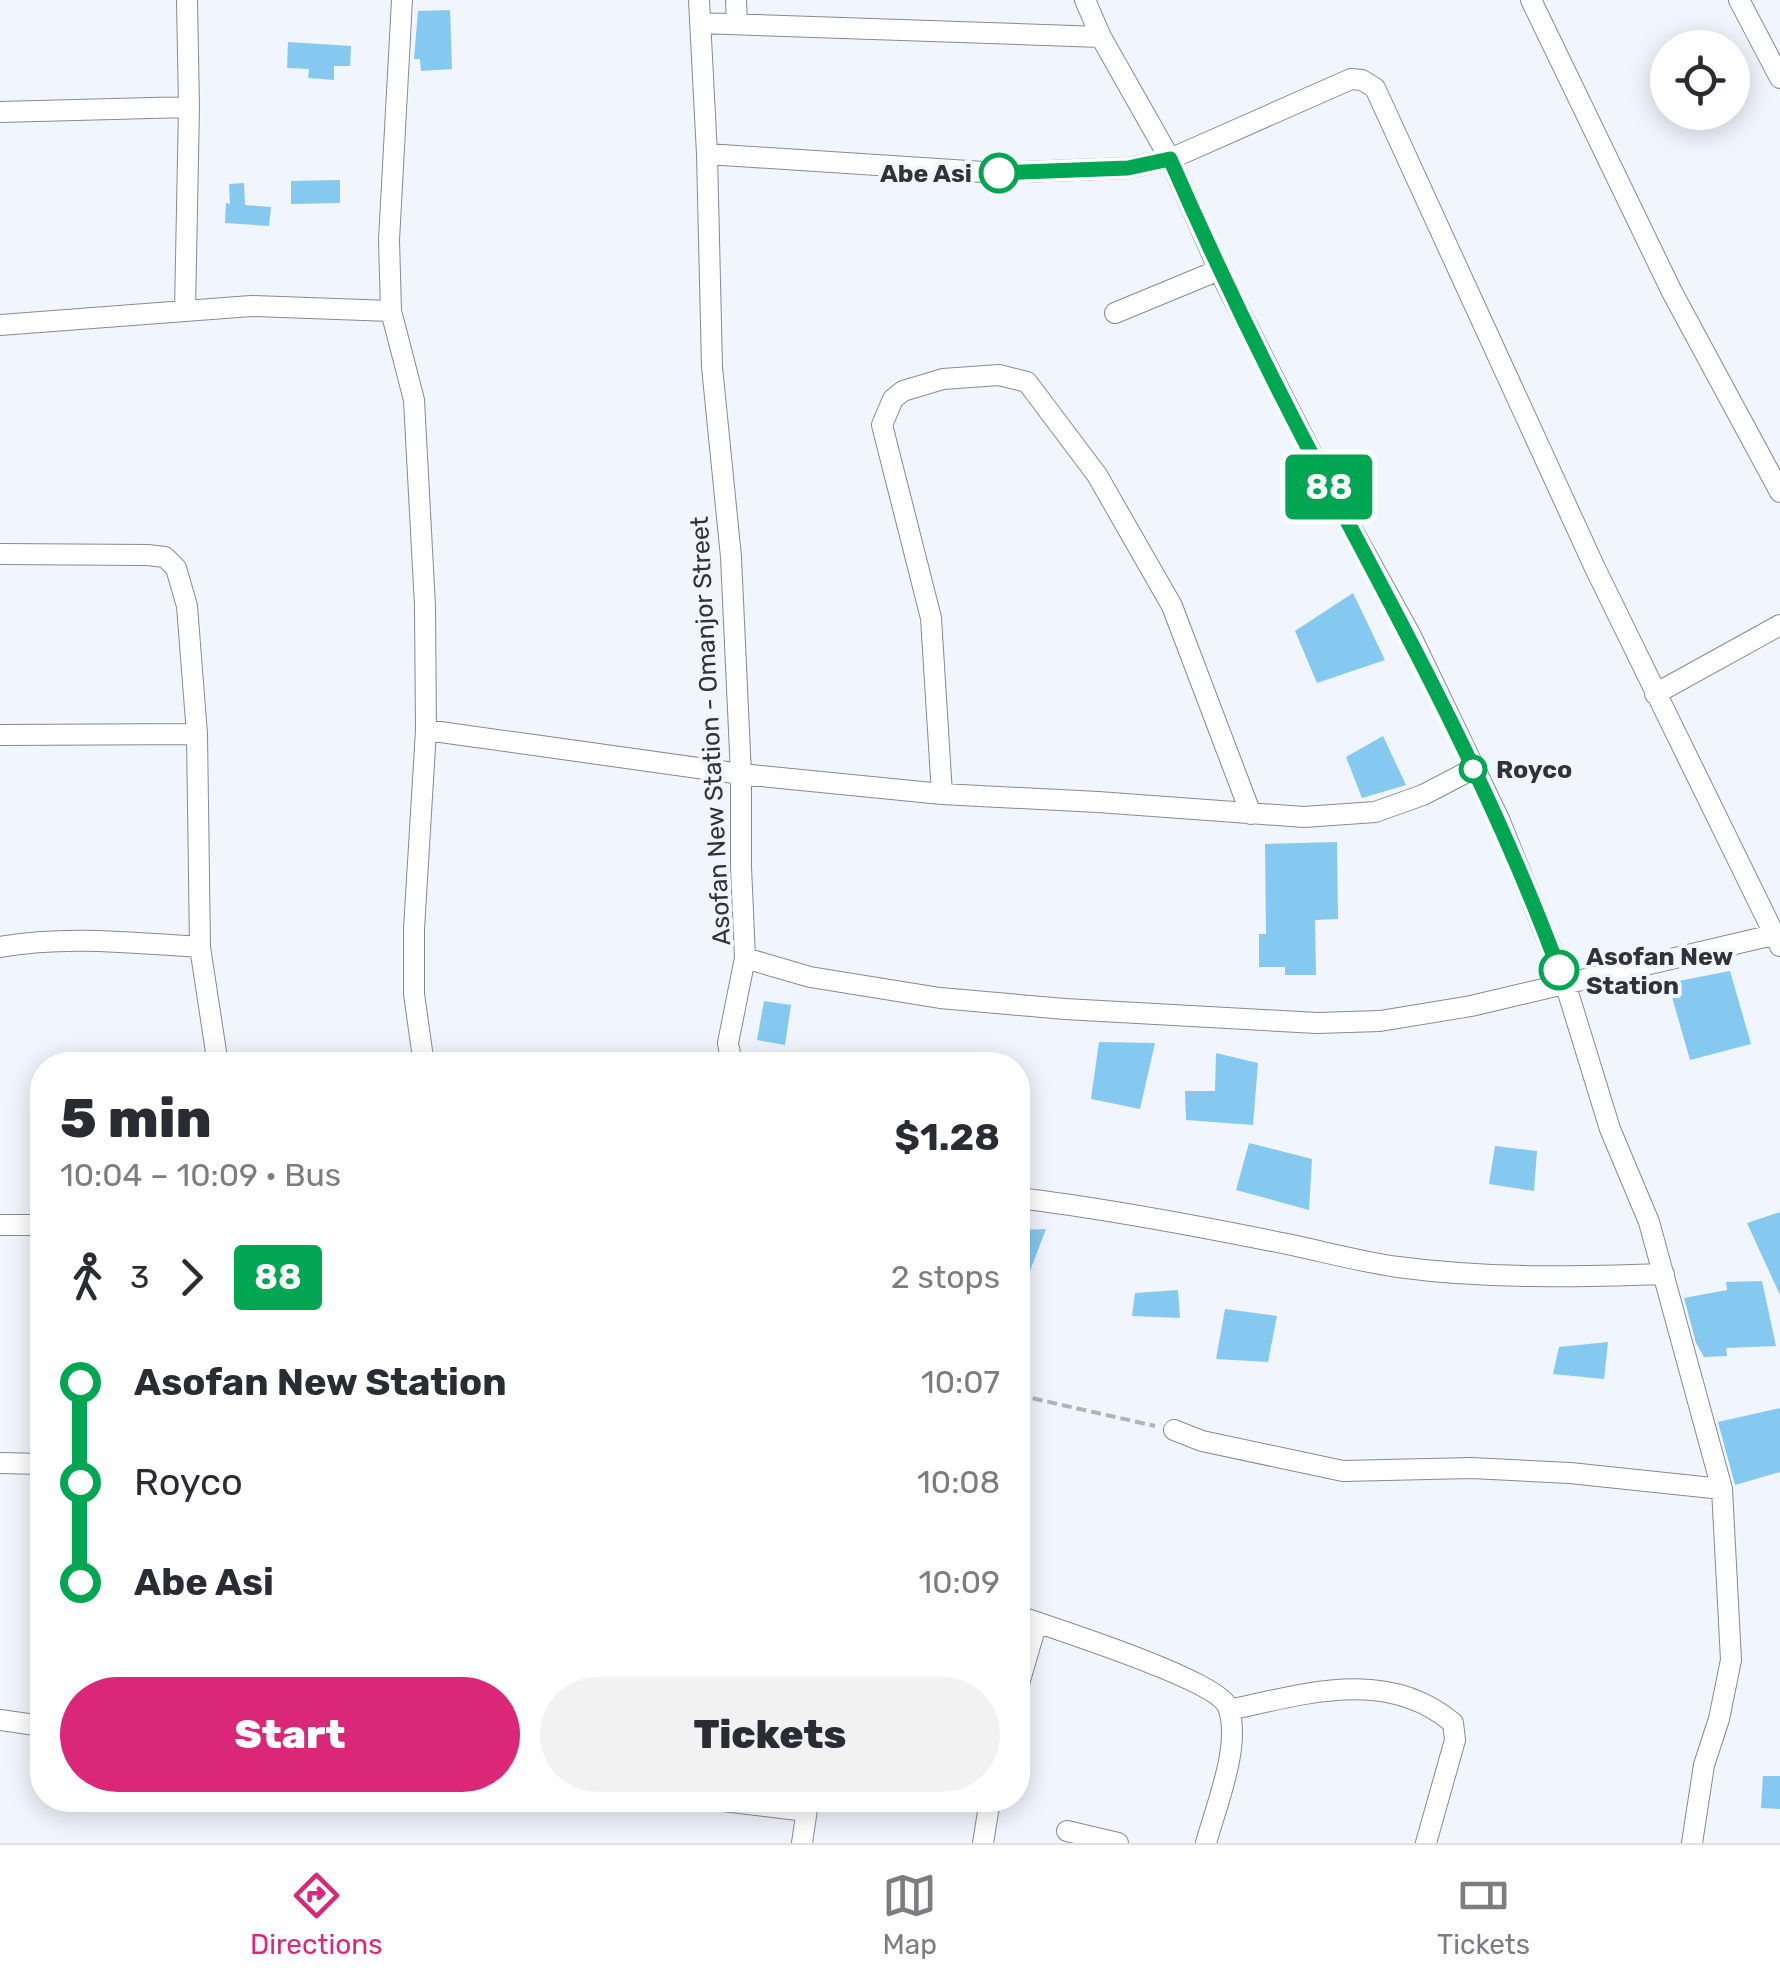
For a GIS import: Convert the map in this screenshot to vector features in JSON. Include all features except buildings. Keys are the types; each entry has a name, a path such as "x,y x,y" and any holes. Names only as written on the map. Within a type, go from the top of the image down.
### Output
{"street":[{"path":"184,310 190,107 187,0"},
{"path":"402,0 388,240 391,310 414,400 425,606 426,730 414,929 414,994 422,1052"},
{"name":"Asofan New Station - Omanjor Street","path":"699,0 712,367 731,557 742,774 741,867 746,958 810,977 940,998 1317,1023 1380,1021 1566,986 1620,969 1776,941"},
{"path":"736,0 736,24"},
{"path":"1085,0 1170,159 1219,270 1328,486 1410,634 1500,819 1566,986 1610,1130 1649,1222 1722,1489 1731,1660 1704,1766 1692,1843"},
{"path":"1531,0 1672,292 1770,461 1780,492"},
{"path":"1739,0 1780,78"},
{"path":"700,23 1102,37"},
{"path":"707,154 999,173 1128,168 1170,159 1351,79 1375,88 1469,299 1776,941"},
{"path":"0,112 190,107"},
{"path":"1115,313 1219,270"},
{"path":"0,326 110,320 184,310 302,305 391,310"},
{"path":"942,794 931,618 882,424 892,399 903,391 943,379 999,376 1027,382 1097,475 1128,526 1172,606 1251,814"},
{"path":"0,554 165,557 176,568 186,606 196,734 200,948 217,1052"},
{"path":"1655,694 1780,625"},
{"path":"426,730 742,774 942,794 1251,814 1340,817 1375,812 1424,796 1473,769"},
{"path":"0,736 196,734"},
{"path":"0,947 44,940 86,940 200,948"},
{"path":"730,1052 728,1043 746,958"},
{"path":"1030,1199 1088,1206 1411,1268 1545,1278 1664,1274"},
{"path":"0,1225 30,1225"},
{"path":"1174,1430 1202,1441 1343,1470 1471,1468 1722,1489"},
{"path":"0,1464 30,1464"},
{"path":"1030,1620 1218,1694 1229,1710 1232,1742 1206,1843"},
{"path":"1229,1710 1354,1686 1387,1691 1439,1711 1453,1723 1454,1740 1426,1843"},
{"path":"0,1720 30,1724"},
{"path":"802,1843 806,1812"},
{"path":"983,1843 988,1812"},
{"path":"1067,1830 1118,1843"}],"path":[{"path":"1030,1398 1174,1430"}],"bus line":[{"name":"88","path":"999,173 1128,168 1170,159 1219,270 1328,486 1410,634 1500,819 1559,970"}],"place":[{"name":"Abe Asi","path":"999,173"},
{"name":"Royco","path":"1473,769"},
{"name":"Asofan New Station","path":"1559,970"}]}
